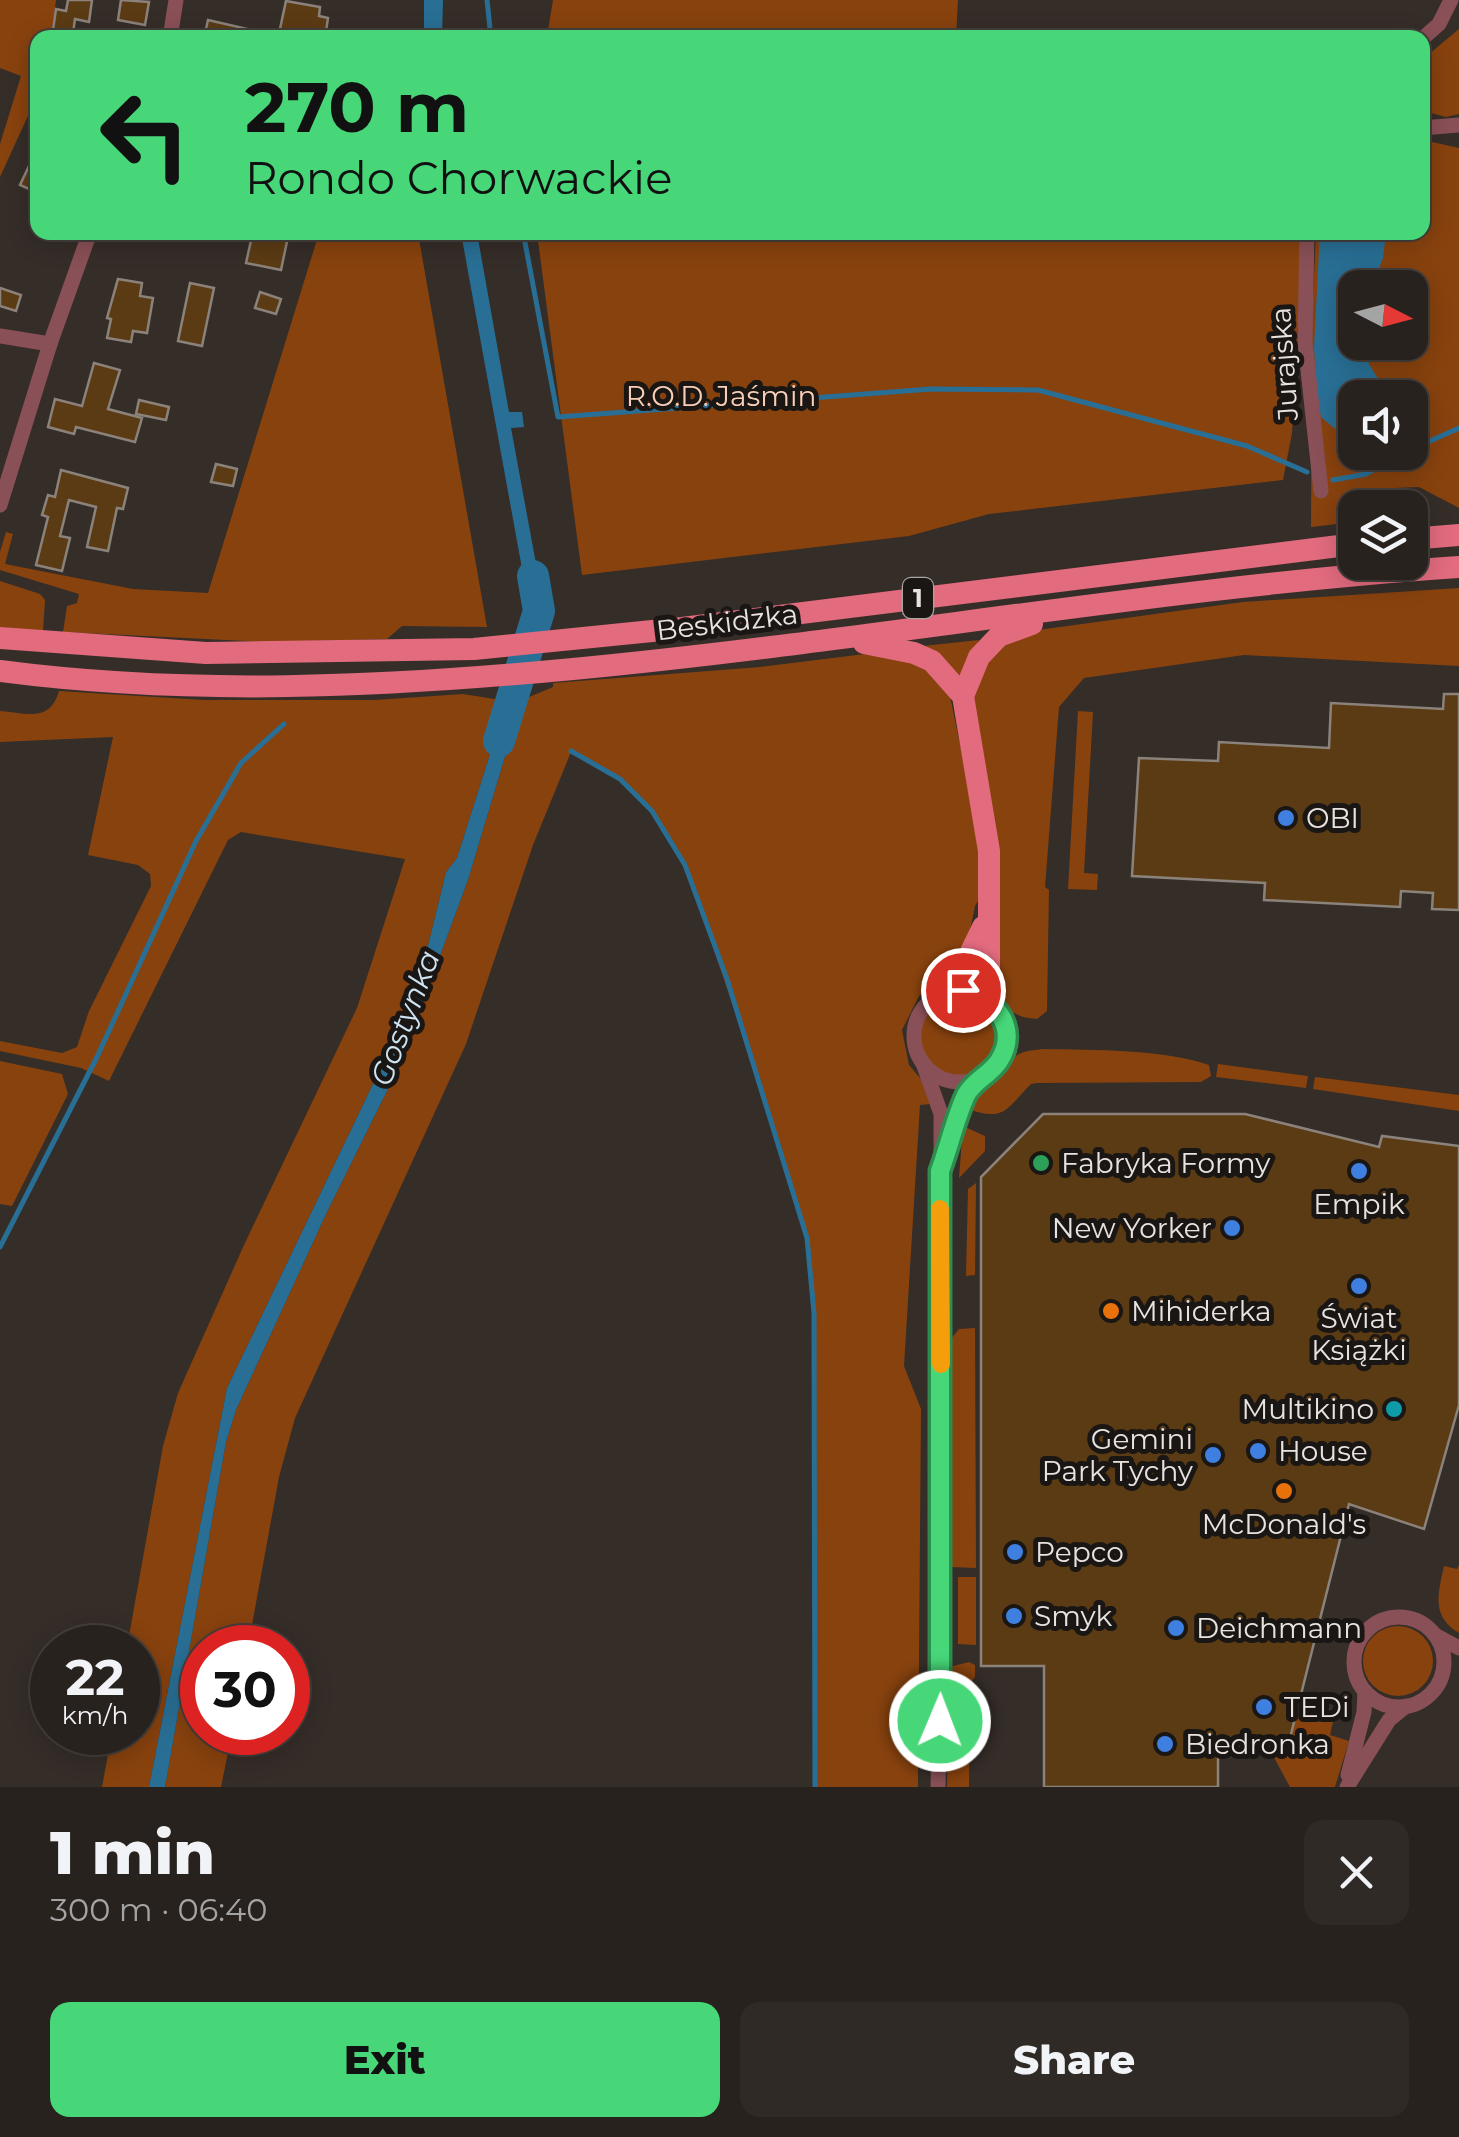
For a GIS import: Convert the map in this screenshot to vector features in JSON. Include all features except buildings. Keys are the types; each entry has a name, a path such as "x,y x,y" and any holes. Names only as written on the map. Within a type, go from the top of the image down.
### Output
{"main road":[{"path":"1428,538 1459,536"},
{"name":"Beskidzka","path":"0,638 206,653 474,649 1338,546"},
{"name":"Beskidzka","path":"0,671 116,682 242,686 465,680 1459,567"},
{"path":"963,696 979,658 999,636 1071,609"},
{"path":"830,640 889,646 914,653 932,661 963,696 987,830 989,1000"},
{"path":"952,991 988,914"}],"street":[{"path":"171,30 176,0"},
{"path":"1430,32 1440,24 1450,0"},
{"path":"1430,127 1459,125"},
{"path":"0,505 87,240"},
{"name":"Jurajska","path":"1307,240 1305,342 1321,490"},
{"path":"0,336 50,344"},
{"path":"938,1787 942,1632 940,1171 940,1107 916,1052 916,1022 931,999 952,991 978,993 1000,1013 1006,1043 1002,1058 968,1092 940,1171"},
{"path":"924,1066 950,1082 966,1083 980,1078"},
{"path":"1459,1648 1419,1622 1400,1617 1368,1629 1360,1640 1354,1662 1358,1682 1382,1704 1406,1706 1420,1702 1437,1686 1459,1674"},
{"path":"1435,1635 1444,1666 1437,1686"},
{"path":"1346,1787 1364,1712 1365,1691"},
{"path":"1346,1787 1390,1720 1406,1706"}],"green space":[{"path":"0,0 56,0 52,30 30,30 30,111 0,177 0,144 21,76 0,68"},
{"path":"553,0 958,0 956,30 548,30"},
{"path":"1459,29 1459,114 1446,117 1430,113 1430,53"},
{"path":"1430,142 1459,148 1459,508 1419,487 1338,490 1338,524 1311,527 1316,240 1430,240"},
{"path":"317,240 419,240 487,627 402,626 387,639 267,642 63,632 67,606 77,603 79,594 0,570 0,552 6,532 13,534 5,564 133,589 208,593"},
{"name":"R.O.D. Jaśmin","path":"538,240 1303,240 1292,433 1283,480 989,514 909,536 582,575"},
{"path":"0,581 40,594 45,600 43,631 0,627"},
{"path":"1459,588 1459,666 1244,655 1084,678 1059,707 1045,887 1049,890 1047,1011 1037,1019 1031,1018 1015,1013 1003,1003 999,998 973,694 975,680 998,646 1038,630 1243,602"},
{"path":"979,640 959,682 923,646"},
{"path":"881,652 917,660 950,696 978,832 982,894 975,906 968,940 951,976 919,996 902,1030 909,1065 926,1085 931,1104 920,1105 904,1366 921,1409 918,1787 814,1787 814,1313 807,1238 685,865 652,811 620,779 571,752 533,845 466,1044 295,1418 279,1477 252,1625 194,1625 226,1442 236,1410 413,1029 468,880 522,700 553,687 553,683 760,667"},
{"path":"59,691 204,700 375,700 463,694 507,701 457,858 446,872 426,954 398,1032 227,1388 160,1731 160,1625 131,1625 163,1446 178,1393 357,1008 405,859 241,832 228,840 109,1081 81,1068 0,1051 0,1041 62,1053 77,1047 89,1011 151,886 150,874 138,865 88,855 113,737 0,742 0,711 36,714 55,701"},
{"path":"1078,711 1093,712 1084,873 1098,874 1097,890 1068,889"},
{"path":"959,998 974,1001 986,1010 995,1022 995,1052 986,1064 974,1073 959,1076 944,1073 932,1064 923,1052 920,1037 923,1022 932,1010 944,1001"},
{"path":"1044,1049 1171,1056 1209,1065 1211,1076 1201,1082 1037,1083 1031,1084 1004,1111 990,1114 968,1109 1014,1058"},
{"path":"0,1061 62,1074 68,1094 12,1206 0,1204"},
{"path":"1218,1064 1308,1076 1306,1088 1216,1077"},
{"path":"1315,1077 1459,1095 1459,1111 1313,1089"},
{"path":"963,1126 985,1136 985,1151 959,1178"},
{"path":"976,1183 975,1275 966,1276 968,1189"},
{"path":"975,1328 976,1568 949,1567 950,1340 959,1329"},
{"path":"1459,1565 1459,1633 1440,1612 1439,1595 1444,1566 1457,1569"},
{"path":"958,1577 976,1577 976,1645 958,1644"},
{"path":"1398,1626 1423,1636 1433,1661 1423,1686 1398,1696 1373,1686 1363,1661 1373,1636"},
{"path":"969,1662 975,1665 975,1677 970,1683 969,1787 947,1787 949,1672 953,1666"},
{"path":"1301,1696 1328,1706 1334,1717 1330,1735 1349,1741 1335,1787 1290,1787 1270,1750 1287,1750"},
{"path":"180,1702 180,1755 228,1755 221,1787 165,1787"},
{"path":"108,1755 155,1755 149,1787 102,1787"}],"water":[{"path":"424,0 443,0 442,30 424,30"},
{"path":"462,240 478,240 509,412 522,412 524,427 511,428 546,618 531,618"},
{"path":"1320,240 1385,240 1378,270 1338,270 1338,360 1368,360 1379,380 1338,380 1338,428 1321,417 1314,347"},
{"path":"522,700 468,880 390,1085 236,1410 226,1442 194,1625 181,1625 227,1388 398,1032 426,954 446,872 457,858 507,701"},
{"path":"180,1628 180,1702 165,1787 149,1787 155,1755 160,1755 160,1731"}],"waterway":[{"path":"487,0 490,30"},
{"path":"525,240 558,417 931,389 1038,390 1247,446 1307,472"},
{"path":"1428,442 1459,428"},
{"path":"1333,480 1373,470"},
{"name":"Gostynka","path":"499,741 539,611 533,576"},
{"path":"0,1247 97,1057 196,841 241,763 284,724"},
{"path":"571,751 620,779 652,811 685,865 727,979 807,1238 814,1313 815,1787"}],"slow traffic":[{"path":"940,1209 941,1364"}],"place":[{"name":"OBI","path":"1286,818"},
{"name":"Fabryka Formy","path":"1041,1163"},
{"name":"Empik","path":"1359,1171"},
{"name":"New Yorker","path":"1232,1228"},
{"name":"Świat Książki","path":"1359,1286"},
{"name":"Mihiderka","path":"1111,1311"},
{"name":"Multikino","path":"1394,1409"},
{"name":"House","path":"1258,1451"},
{"name":"Gemini Park Tychy","path":"1213,1455"},
{"name":"McDonald's","path":"1284,1491"},
{"name":"Pepco","path":"1015,1552"},
{"name":"Smyk","path":"1014,1616"},
{"name":"Deichmann","path":"1176,1628"},
{"name":"TEDi","path":"1264,1707"},
{"name":"Biedronka","path":"1165,1744"}],"route":[{"path":"940,1721 940,1171 968,1092 1002,1058 1006,1043 1006,1028 991,1001 963,990"}]}
